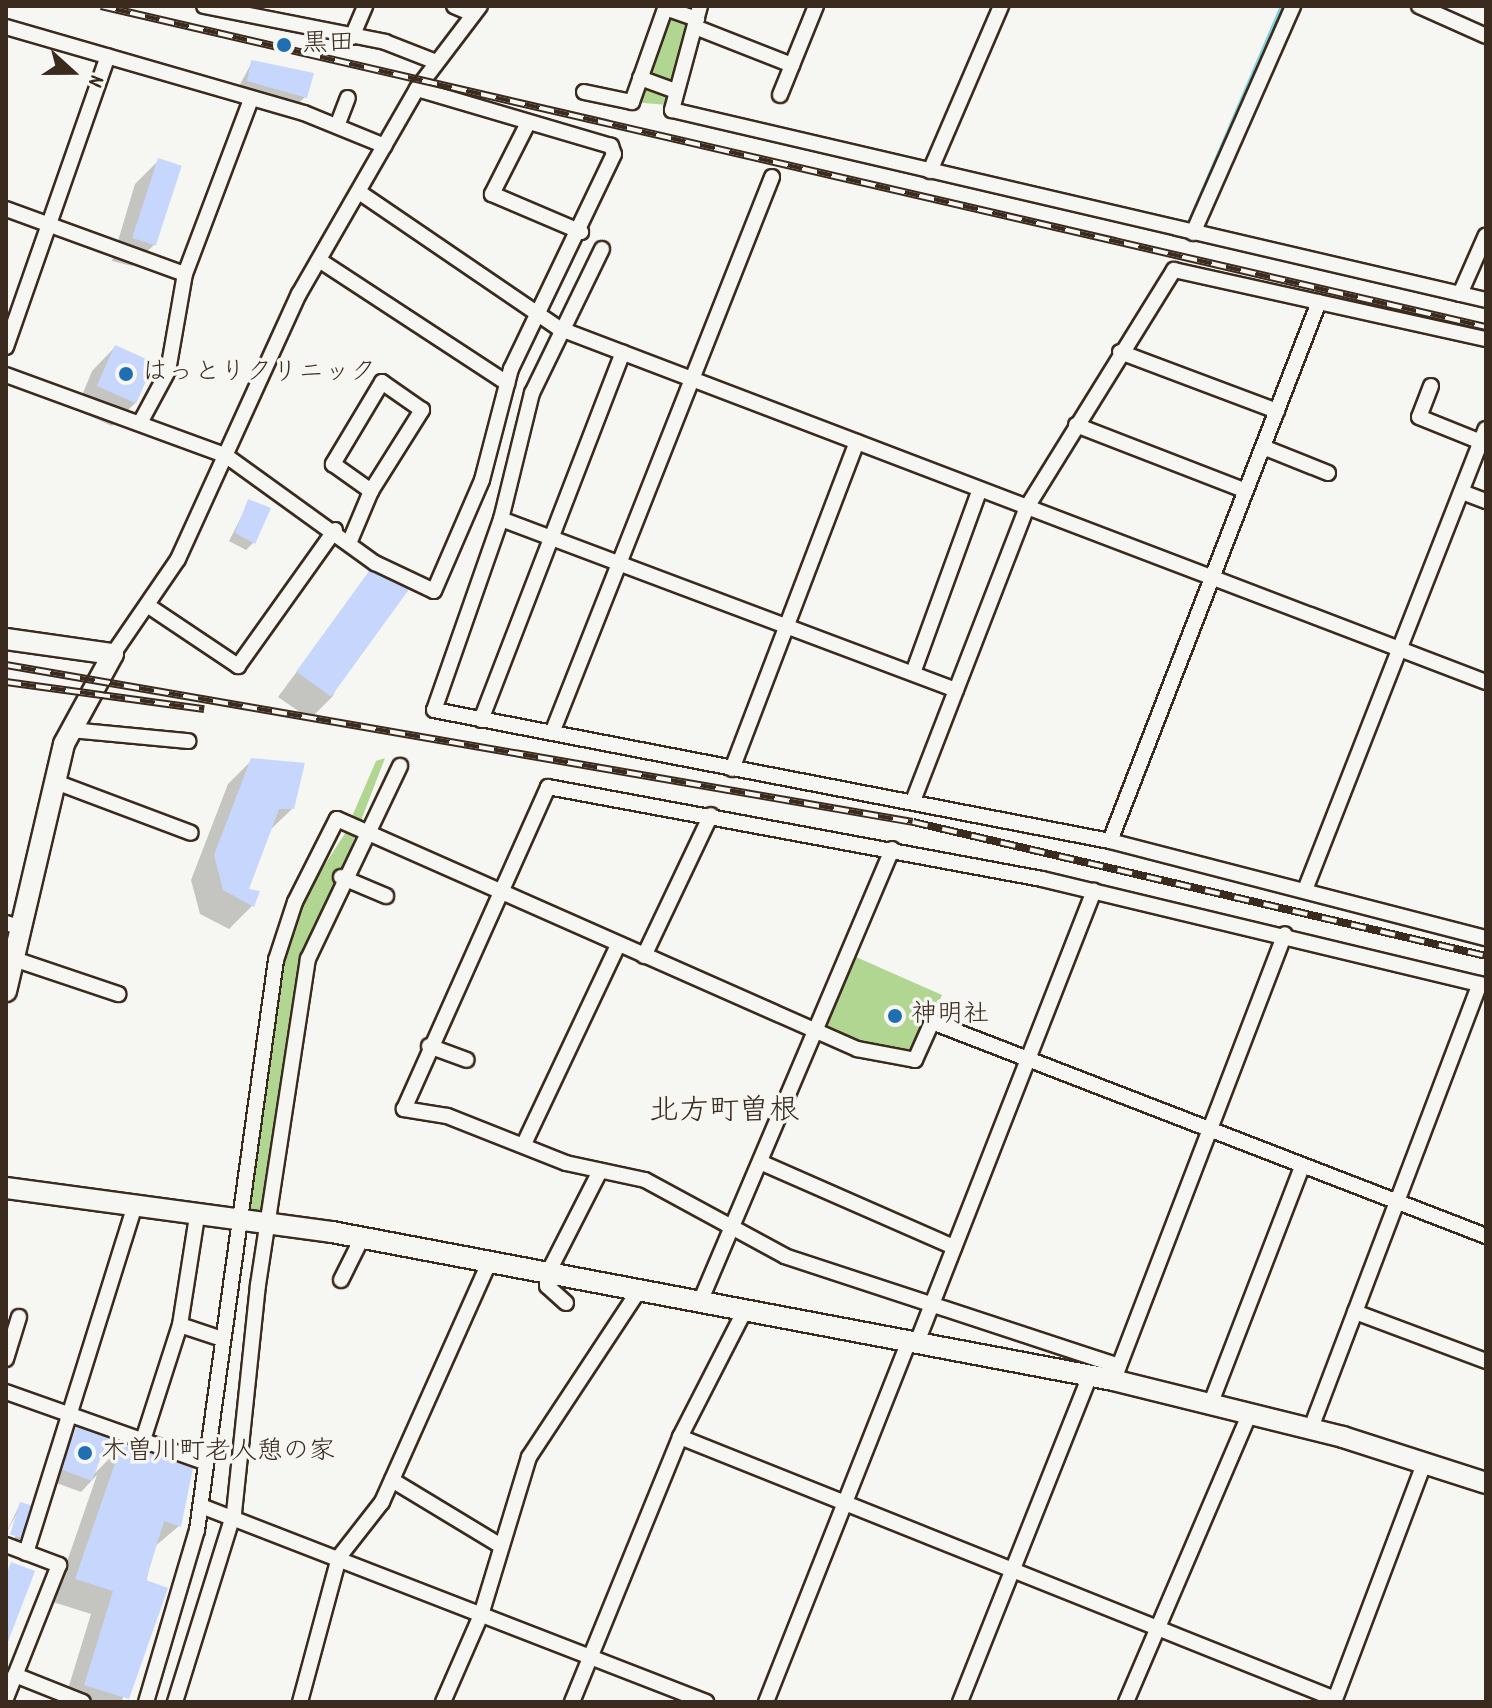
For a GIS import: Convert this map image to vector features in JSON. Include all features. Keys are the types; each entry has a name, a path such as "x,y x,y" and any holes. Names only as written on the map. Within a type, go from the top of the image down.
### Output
{"street":[{"path":"204,6 352,37 436,62"},
{"path":"352,37 365,6"},
{"path":"6,991 17,960 14,926 53,781 71,730 113,654 178,559 319,260 417,89 476,10 454,6"},
{"path":"780,95 816,6"},
{"path":"930,171 1001,6"},
{"path":"1193,233 1293,6"},
{"path":"1419,6 1439,10 1486,36"},
{"path":"584,92 632,102 666,7 697,18 792,65"},
{"path":"697,18 673,90 672,110 1486,300"},
{"path":"6,27 337,126 385,146"},
{"path":"6,347 108,56"},
{"path":"640,78 673,90"},
{"path":"6,375 225,455 335,530 375,563 434,591 478,492 507,383 535,315 581,232 611,168 612,146 417,89"},
{"path":"337,126 348,98"},
{"path":"140,423 168,371 185,274 250,102"},
{"path":"528,123 492,194 581,232"},
{"path":"552,733 772,177"},
{"path":"359,192 403,215 535,315 558,328 979,492 1027,507 1486,682"},
{"path":"6,209 185,274"},
{"path":"1460,294 1486,235"},
{"path":"602,249 558,328 532,393 501,519 433,701 438,711 1110,841 1486,938"},
{"path":"319,260 507,383"},
{"path":"913,801 1027,507 1120,352 1174,270 1486,339"},
{"path":"1110,841 1319,302"},
{"path":"481,720 623,352"},
{"path":"1120,352 1277,411"},
{"path":"350,541 371,491 422,410 382,382 333,464 371,491"},
{"path":"1305,890 1484,435 1419,417 1431,386"},
{"path":"1076,425 1246,491"},
{"path":"732,769 857,442"},
{"path":"1263,447 1328,473"},
{"path":"913,673 979,492"},
{"path":"1462,492 1486,501"},
{"path":"501,519 784,630 956,690"},
{"path":"147,605 238,666 335,530"},
{"path":"6,639 113,654"},
{"path":"71,730 188,741"},
{"path":"175,1702 234,1513 301,993 341,877 400,766"},
{"path":"53,781 191,833"},
{"path":"1311,1428 1483,985 1285,934 1094,891 892,849 548,787 429,1046 404,1109 677,1194 730,1229 785,1256 932,1305 1116,1373 1311,1428 1486,1483"},
{"path":"644,956 711,815"},
{"path":"146,1702 201,1506 239,1220 284,928 337,819 857,1049 915,1060 932,1022 1486,1236"},
{"path":"700,1302 892,849"},
{"path":"341,877 386,896"},
{"path":"766,1702 845,1501 912,1344 932,1305 1094,891"},
{"path":"1116,1373 1285,934"},
{"path":"524,1144 618,945"},
{"path":"17,960 118,994"},
{"path":"429,1046 467,1060"},
{"path":"760,1162 954,1247"},
{"path":"1212,1400 1302,1167"},
{"path":"566,1303 547,1286 547,1275 600,1171"},
{"path":"6,1188 133,1211 239,1220 362,1238 1090,1376 1116,1373"},
{"path":"26,1553 133,1211"},
{"path":"143,1440 180,1325 197,1216"},
{"path":"341,1280 362,1238"},
{"path":"300,1702 339,1557 392,1480 489,1263"},
{"path":"443,1702 481,1615 529,1457 638,1292"},
{"path":"572,1702 680,1437 745,1310"},
{"path":"1355,1312 1486,1361"},
{"path":"6,1359 19,1317"},
{"path":"180,1325 222,1339"},
{"path":"960,1702 1090,1376"},
{"path":"6,1392 206,1463"},
{"path":"1126,1702 1250,1412"},
{"path":"680,1437 1335,1700 1424,1464"},
{"path":"392,1480 501,1546"},
{"path":"201,1506 234,1513 590,1659 706,1702"},
{"path":"6,1545 59,1565 10,1685 83,1702"}],"green space":[{"path":"666,6 700,6 668,105 632,102"},
{"path":"385,758 308,959 271,1224 239,1220 284,928 344,835 376,761"},
{"path":"856,957 942,995 915,1060 821,1035"}],"building":[{"path":"251,60 314,73 307,98 247,81"},
{"path":"158,158 182,166 156,246 132,238"},
{"name":"はっとりクリニック","path":"115,345 154,362 136,404 97,386"},
{"path":"248,499 271,508 255,544 235,533"},
{"path":"375,563 410,588 331,697 296,671"},
{"path":"251,758 305,763 294,809 279,809 249,889 260,891 254,907 223,890 214,855"},
{"name":"木曽川町老人憩の家","path":"77,1425 109,1437 92,1481 60,1469"},
{"path":"122,1443 193,1468 181,1527 164,1521 146,1580 168,1588 129,1699 84,1685 113,1591 75,1579"},
{"path":"20,1502 33,1506 23,1539 10,1535"},
{"path":"11,1562 35,1571 6,1647 6,1575"}],"waterway":[{"path":"1188,225 1282,6"}],"railway":[{"path":"101,6 1486,327"},
{"path":"6,665 913,822 1486,956"},
{"path":"6,682 204,709"}],"place":[{"name":"黒田","path":"284,45"},
{"name":"はっとりクリニック","path":"126,374"},
{"name":"神明社","path":"895,1016"},
{"name":"木曽川町老人憩の家","path":"85,1453"}],"district":[{"name":"北方町曽根","path":"724,1114"}]}
